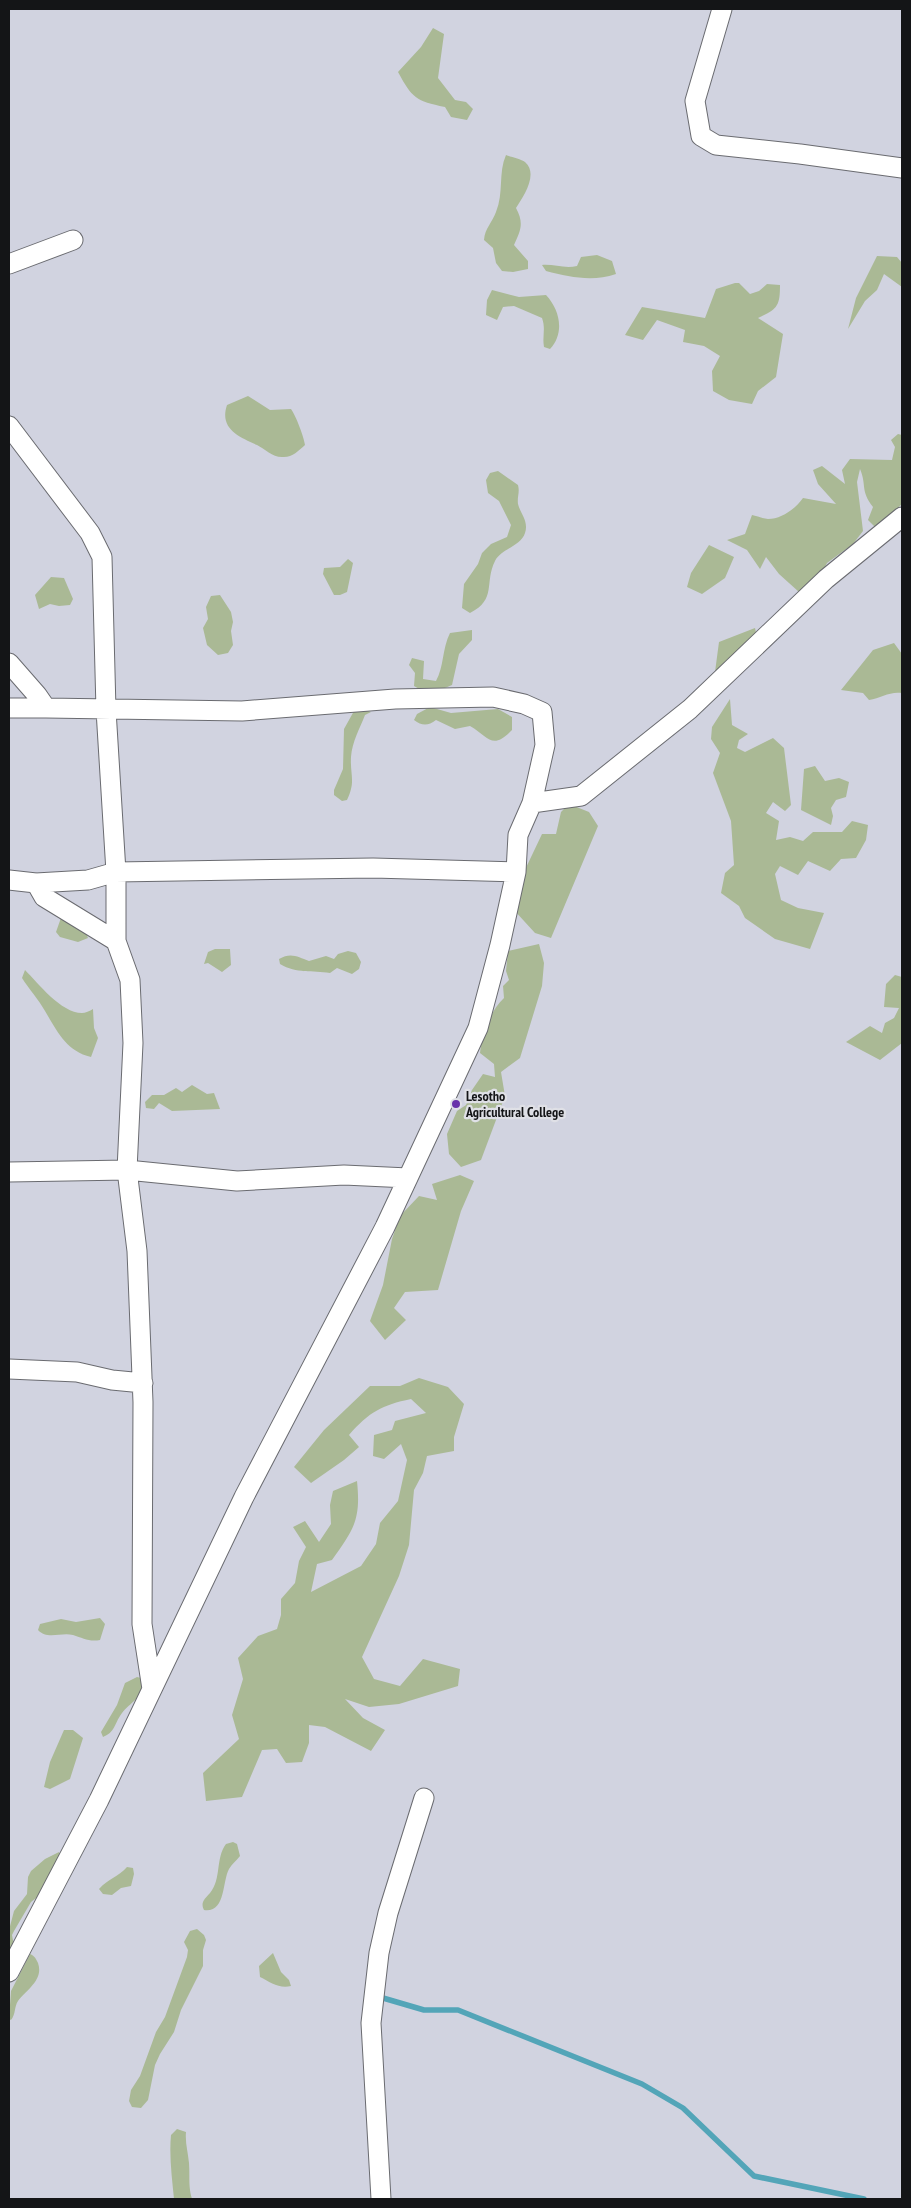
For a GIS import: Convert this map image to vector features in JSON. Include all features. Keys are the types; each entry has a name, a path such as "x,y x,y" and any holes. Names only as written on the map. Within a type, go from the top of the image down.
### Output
{"street":[{"path":"722,9 695,101 701,136 716,145 902,168"},
{"path":"9,264 73,240"},
{"path":"9,426 90,533 102,557 106,710 116,872 116,941 130,980 134,1043 127,1170 137,1250 143,1382 142,1624 152,1689"},
{"path":"532,803 581,796 690,709 826,579 902,517"},
{"path":"9,663 38,695 46,708"},
{"path":"9,708 242,710 311,704 443,697 493,697 524,704 542,712 545,745 532,803 518,835 516,872 500,945 478,1028 408,1178 244,1497 99,1800 9,1972"},
{"path":"9,880 36,883 88,880 116,872 373,868 516,872"},
{"path":"36,883 44,897 116,941"},
{"path":"9,1172 127,1170 237,1181 344,1175 408,1178"},
{"path":"9,1369 77,1372 112,1380 143,1382"},
{"path":"381,2199 370,2023 379,1952 388,1913 424,1798"}],"shaded area":[{"name":"Lesotho Agricultural College","path":"9,9 902,9 902,2199 9,2199"}],"green space":[{"path":"433,28 444,34 438,78 455,100 466,102 473,109 467,120 451,117 445,107 427,103 416,97 407,88 398,72 421,47"},
{"path":"506,155 525,162 529,167 530,173 528,185 516,208 521,226 514,245 528,261 528,269 513,272 502,271 496,263 493,248 484,240 500,198 502,169"},
{"path":"597,255 612,261 616,274 598,278 581,278 546,271 542,265 577,266 581,257"},
{"path":"877,256 897,257 902,263 902,287 884,274 877,290 865,301 848,329 856,298"},
{"path":"739,283 750,294 759,291 767,284 780,285 776,306 758,318 783,334 776,377 758,391 752,404 729,400 713,391 712,371 720,356 704,346 683,342 685,330 657,320 643,340 625,335 642,307 705,318 716,289"},
{"path":"492,290 519,297 546,295 555,308 559,322 558,336 550,349 544,347 542,318 514,306 503,307 497,320 486,315 487,300"},
{"path":"248,396 270,410 291,409 300,427 305,445 292,455 278,457 232,431 226,420 227,405"},
{"path":"898,434 902,435 902,504 876,528 868,520 873,507 866,496 860,469 857,482 863,531 853,544 827,563 818,581 799,592 779,574 766,557 760,569 747,550 727,540 745,534 752,515 773,519 793,509 803,498 836,504 818,484 813,470 822,466 845,484 842,470 850,459 892,460 895,447 891,440"},
{"path":"498,471 518,485 518,504 526,529 523,537 502,553 495,561 490,576 487,596 478,608 470,613 462,608 464,584 478,564 482,553 491,544 507,537 511,525 499,501 488,493 486,480 490,473"},
{"path":"709,545 734,557 725,578 702,594 687,587 691,573"},
{"path":"348,559 353,563 347,592 334,595 323,574 324,568 340,567"},
{"path":"51,577 64,578 73,599 70,605 59,606 50,604 39,609 35,595"},
{"path":"220,595 231,612 233,645 228,653 218,655 207,645 203,628 208,619 206,607 211,596"},
{"path":"755,628 757,637 721,673 715,672 719,642"},
{"path":"472,630 472,640 459,654 452,685 433,691 423,690 414,686 415,673 409,665 412,658 424,661 423,679 436,681 450,633"},
{"path":"894,643 902,654 902,693 889,694 869,700 863,693 841,690 873,650"},
{"path":"730,699 732,725 748,734 739,740 737,748 745,752 773,738 784,748 791,805 785,811 773,802 766,813 779,821 776,840 790,837 803,841 813,832 842,832 852,821 868,825 866,840 856,858 841,859 830,871 808,861 798,875 780,866 775,874 781,900 798,908 824,913 810,949 775,939 745,918 739,906 721,893 725,873 734,865 731,821 713,773 720,753 711,739 712,727"},
{"path":"430,707 451,713 498,709 512,717 512,730 500,740 495,741 486,738 470,726 455,729 436,720 425,724 414,720 417,714"},
{"path":"362,709 371,712 365,715 355,741 351,757 352,778 350,793 347,800 342,801 334,795 334,790 343,769 344,729 354,711"},
{"path":"815,766 825,781 839,778 849,782 846,797 836,800 831,808 833,816 831,825 801,810 804,769"},
{"path":"569,804 589,812 598,826 551,938 535,933 502,897 523,874 542,834 556,834 561,812"},
{"path":"62,915 85,930 88,938 78,942 60,937 56,932"},
{"path":"539,944 544,963 542,986 520,1058 501,1072 505,1096 481,1160 461,1167 449,1154 447,1134 457,1111 466,1105 472,1090 483,1074 495,1077 494,1064 480,1053 488,1024 499,1003 504,998 503,986 509,980 506,971 508,951"},
{"path":"215,949 230,949 231,965 222,972 208,963 204,964 208,952"},
{"path":"348,951 356,953 361,962 359,969 352,974 337,968 330,973 292,969 280,964 279,959 291,956 309,961 326,956 334,959 338,954"},
{"path":"25,970 50,996 66,1008 82,1013 93,1009 94,1028 98,1038 91,1057 75,1050 63,1039 22,978"},
{"path":"895,975 902,977 902,1043 880,1060 846,1042 870,1026 882,1033 885,1023 894,1018 899,1008 884,1007 886,984"},
{"path":"192,1085 207,1094 214,1093 220,1109 172,1111 159,1103 154,1109 146,1108 145,1102 152,1095 164,1095 176,1088 182,1092"},
{"path":"460,1175 474,1181 461,1211 438,1290 405,1292 394,1308 406,1320 385,1340 370,1321 383,1285 392,1239 400,1216 419,1196 437,1200 432,1184"},
{"path":"419,1378 448,1387 464,1404 454,1437 454,1451 427,1456 423,1473 414,1490 409,1545 399,1576 362,1657 374,1679 400,1686 423,1659 460,1669 458,1686 399,1704 369,1707 345,1699 363,1718 385,1730 371,1751 325,1727 309,1725 309,1743 302,1762 286,1763 277,1749 262,1750 242,1797 206,1801 203,1773 239,1739 232,1715 243,1679 238,1658 258,1636 277,1629 281,1615 281,1599 295,1583 299,1561 306,1547 293,1527 305,1521 319,1542 331,1524 330,1505 333,1491 357,1481 357,1515 351,1532 332,1560 317,1564 311,1592 361,1566 376,1544 380,1523 398,1501 407,1460 401,1444 384,1459 373,1456 374,1435 392,1430 395,1421 426,1413 411,1399 384,1407 370,1415 349,1435 359,1447 311,1483 294,1467 324,1430 370,1386 400,1386"},
{"path":"100,1618 105,1624 100,1640 89,1640 68,1634 46,1635 38,1630 40,1624 61,1619 76,1622"},
{"path":"137,1677 141,1678 141,1691 118,1719 112,1731 103,1737 101,1732 117,1705 125,1683"},
{"path":"64,1730 73,1730 83,1738 70,1779 50,1789 44,1787 50,1762"},
{"path":"233,1842 237,1844 240,1856 229,1869 220,1902 211,1910 204,1910 203,1903 214,1887 223,1850 226,1844"},
{"path":"59,1852 61,1859 46,1880 48,1889 31,1902 12,1935 15,1951 9,1958 9,1930 14,1911 27,1894 28,1877 31,1871 45,1859"},
{"path":"127,1867 133,1868 134,1874 131,1886 121,1888 112,1895 103,1894 99,1889"},
{"path":"197,1929 204,1935 206,1940 203,1950 203,1966 181,2010 174,2032 155,2065 148,2100 141,2108 132,2107 129,2101 131,2090 140,2076 156,2032 165,2017 187,1957 188,1950 184,1942 190,1931"},
{"path":"273,1953 281,1972 289,1980 291,1986 279,1986 260,1977 259,1966"},
{"path":"30,1954 38,1963 39,1975 18,2001 11,2020 9,2019 11,1991"},
{"path":"177,2129 186,2132 192,2199 174,2199 170,2143 171,2135"}],"waterway":[{"path":"383,1998 424,2010 458,2010 642,2084 683,2108 754,2176 864,2199"}],"place":[{"name":"Lesotho Agricultural College","path":"456,1104"}]}
